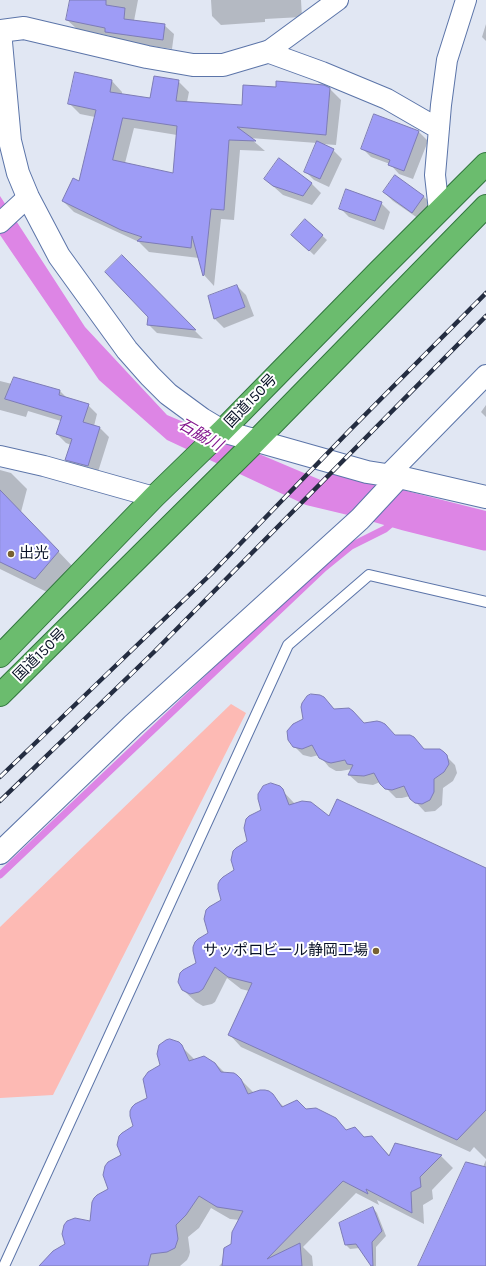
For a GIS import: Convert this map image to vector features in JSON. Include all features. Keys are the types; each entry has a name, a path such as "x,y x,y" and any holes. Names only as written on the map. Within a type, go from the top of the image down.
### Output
{"highway":[{"name":"国道150号","path":"0,656 154,497 221,432 486,164"},
{"name":"国道150号","path":"0,695 253,443 486,206"}],"street":[{"path":"338,0 267,52 223,65 193,65 147,57 24,28 0,31 10,140 18,173 28,197 59,256 128,350 150,376 168,394 202,419 221,432 253,443 367,472 394,476 486,497"},
{"path":"439,211 435,175 441,106 447,60 466,0"},
{"path":"267,52 322,72 387,99 439,129"},
{"path":"0,224 28,197"},
{"path":"0,853 133,725 360,519 394,476 486,375"},
{"path":"0,456 44,466 154,497"}],"lane":[{"path":"4,1266 288,645 369,575 486,602"}],"shaded area":[{"path":"231,704 246,713 53,1095 0,1098 0,927"}],"water":[{"path":"0,196 85,327 167,415 408,517 486,533 486,548 306,505 167,440 99,380 0,235"}],"building":[{"path":"70,0 106,0 106,5 125,8 124,19 165,24 163,40 105,32 105,28 66,20"},
{"path":"75,72 112,80 110,92 150,98 154,76 179,80 176,101 242,105 243,85 276,87 276,81 324,85 330,88 326,135 237,127 256,141 229,140 224,210 211,209 203,276 192,236 191,248 137,241 142,237 121,230 62,201 73,178 79,181 96,110 68,104","holes":["123,118 177,126 173,173 113,160"]},
{"path":"374,114 419,131 404,171 388,165 390,160 361,149"},
{"path":"317,141 334,149 320,179 304,172"},
{"path":"279,158 312,183 303,196 273,186 264,179"},
{"path":"395,175 424,196 412,213 383,192"},
{"path":"346,189 382,202 375,221 339,209"},
{"path":"305,219 323,235 309,251 291,235"},
{"path":"122,255 196,330 147,325 148,317 105,272"},
{"path":"237,285 245,307 214,319 208,296"},
{"path":"14,377 60,390 59,395 89,404 83,422 100,427 88,466 65,460 72,439 56,434 62,416 5,399"},
{"path":"0,490 59,551 35,579 0,562"},
{"path":"311,694 324,697 334,709 349,708 364,723 377,721 381,722 385,724 395,735 410,735 414,737 424,749 440,749 444,752 447,755 449,764 444,772 434,779 434,792 430,800 422,804 415,803 410,799 404,786 392,790 385,789 380,784 374,773 364,776 348,775 353,765 347,764 345,760 331,763 327,762 319,758 312,745 302,749 293,747 288,740 287,731 293,724 303,719 301,707 302,703 307,696"},
{"name":"サッポロビール静岡工場","path":"271,783 280,786 283,789 289,805 302,801 311,802 329,816 337,799 486,868 486,1110 457,1140 228,1035 252,983 228,977 215,967 203,989 199,992 190,994 182,990 178,982 180,973 196,963 193,951 195,942 208,933 204,919 206,910 221,900 218,884 223,877 234,870 231,860 233,851 247,841 244,828 246,819 261,810 258,794 263,786"},
{"path":"170,1039 179,1042 182,1045 189,1061 204,1056 215,1063 221,1072 234,1073 237,1075 241,1079 248,1094 265,1090 273,1094 282,1107 297,1100 306,1109 316,1108 336,1118 346,1130 355,1127 364,1137 372,1136 389,1156 395,1143 442,1155 420,1177 421,1187 411,1192 412,1213 366,1189 368,1194 343,1181 267,1259 300,1243 302,1266 222,1266 224,1248 231,1244 232,1232 243,1211 217,1207 199,1196 186,1215 176,1225 178,1239 175,1248 167,1252 151,1254 148,1266 39,1266 53,1251 65,1244 62,1234 64,1225 67,1221 75,1218 90,1221 92,1202 94,1198 108,1189 103,1175 105,1166 108,1162 121,1155 117,1145 119,1136 133,1126 130,1111 135,1104 147,1098 143,1079 148,1072 160,1065 157,1054 159,1045"},
{"path":"466,1162 486,1167 486,1266 418,1266"},
{"path":"373,1207 382,1231 372,1242 373,1266 371,1266 356,1244 345,1245 339,1223"}],"waterway":[{"name":"石脇川","path":"337,491 406,511 486,531"},
{"path":"0,875 324,568 351,546 385,529 406,511"}],"railway":[{"path":"0,777 211,574 349,431 486,293"},
{"path":"0,801 155,651 486,316"}],"place":[{"name":"出光","path":"11,554"},
{"name":"サッポロビール静岡工場","path":"376,951"}]}
